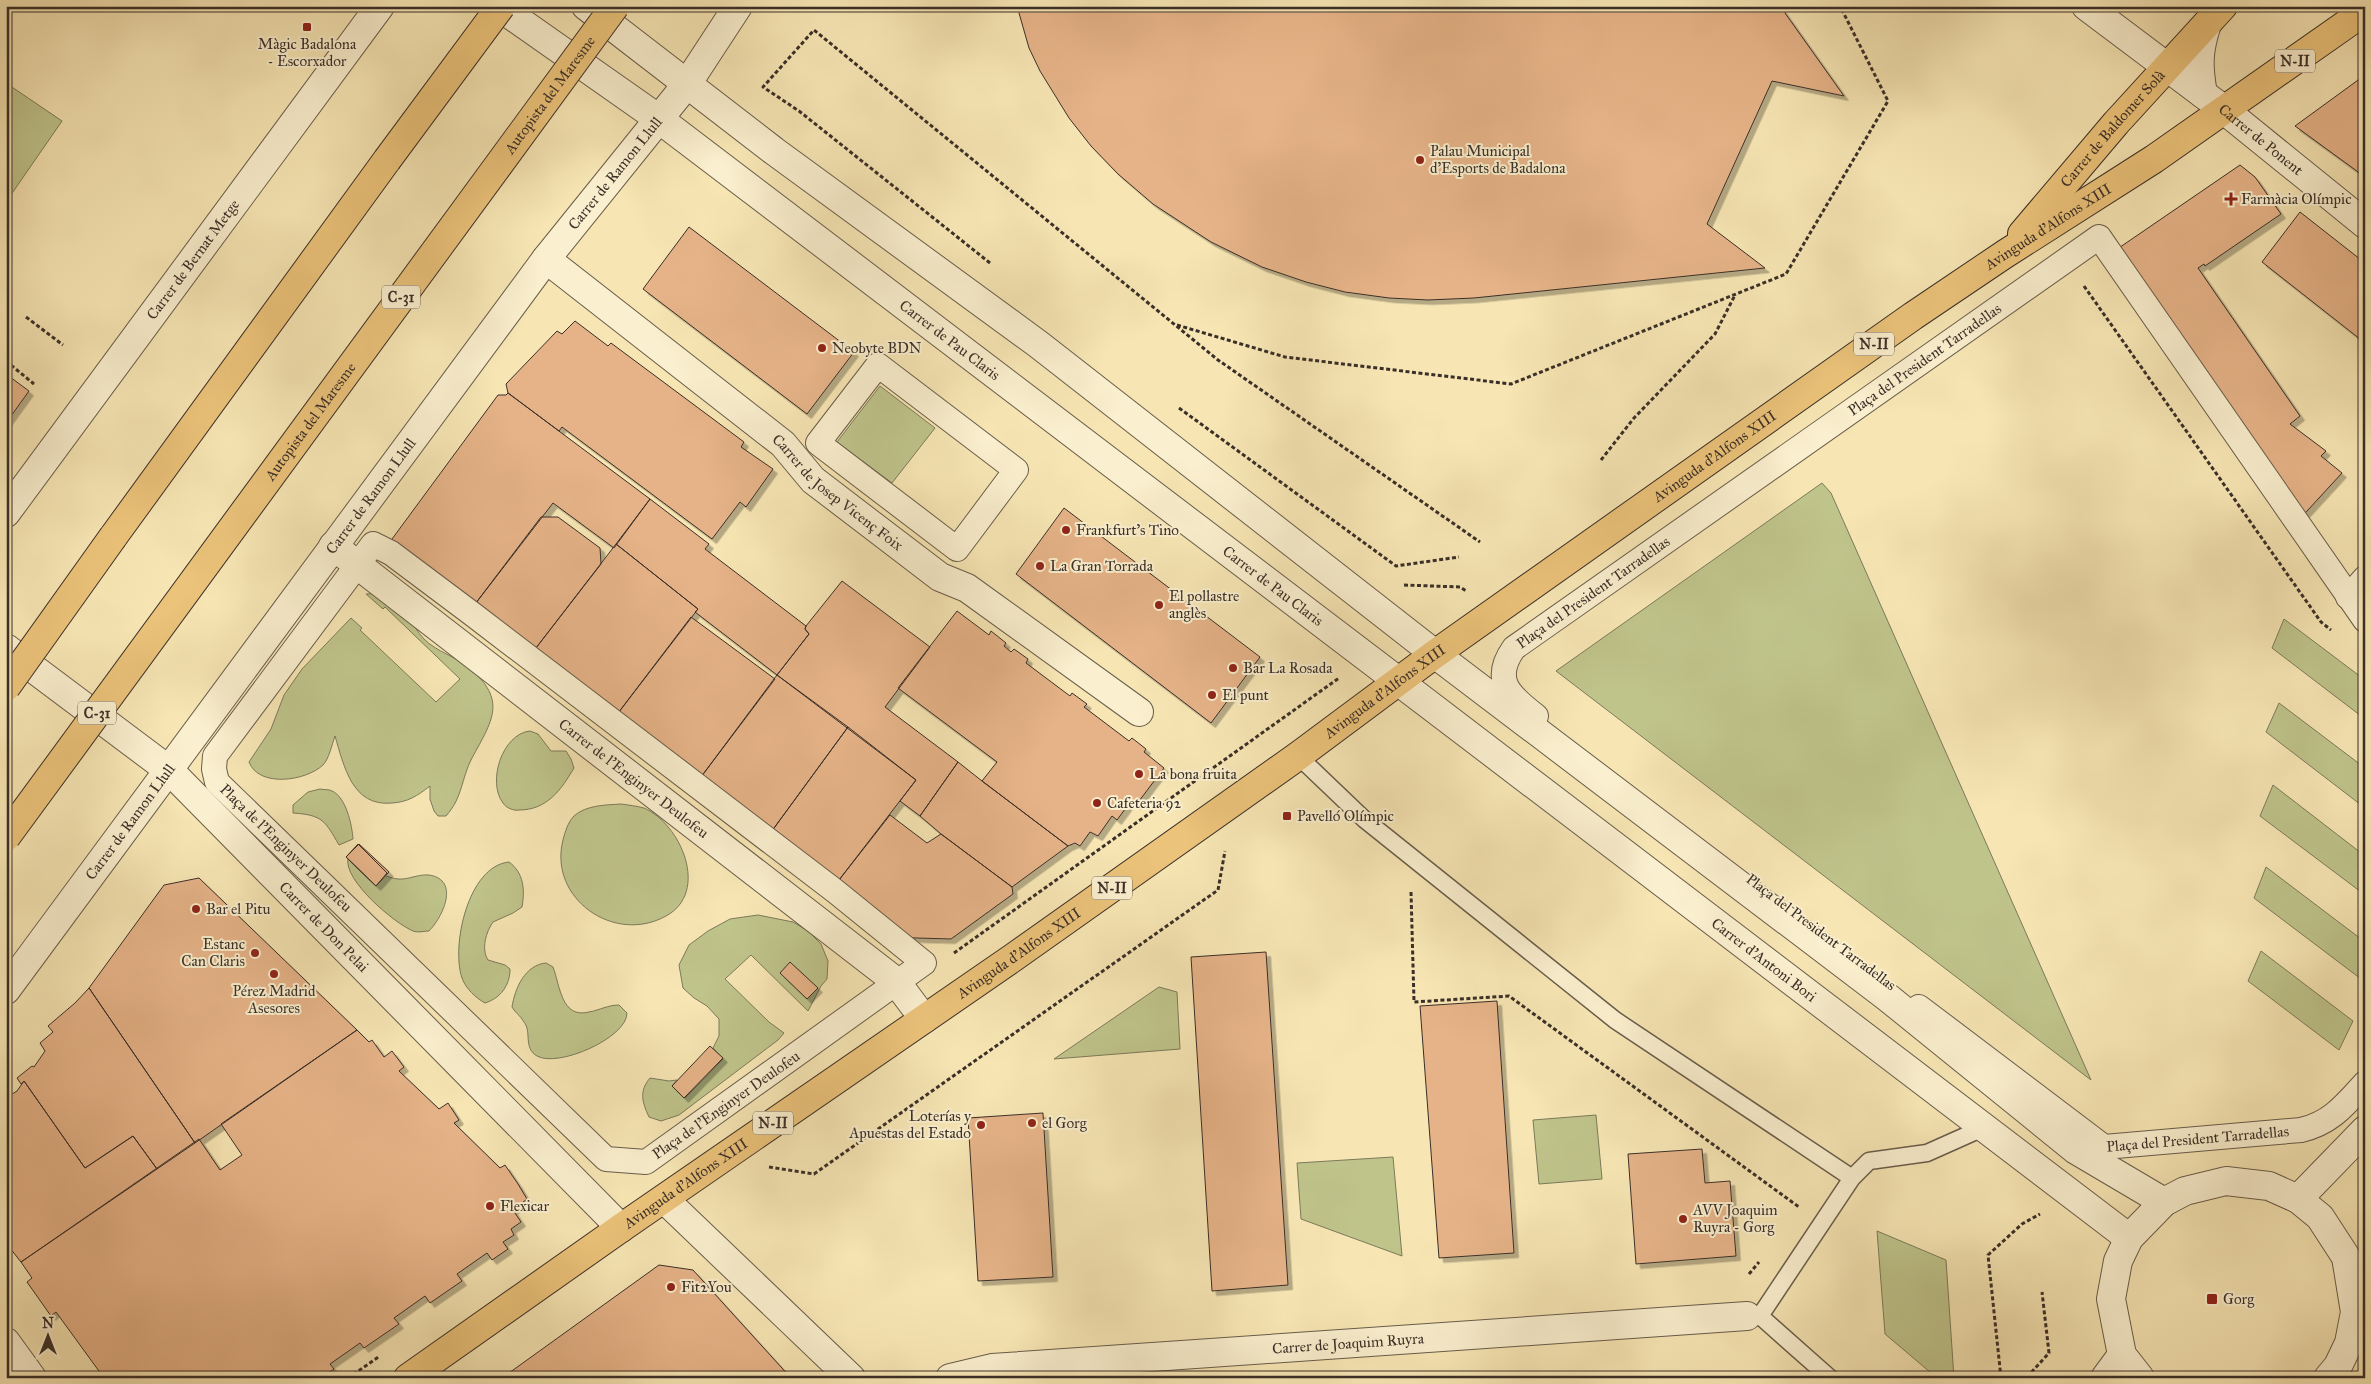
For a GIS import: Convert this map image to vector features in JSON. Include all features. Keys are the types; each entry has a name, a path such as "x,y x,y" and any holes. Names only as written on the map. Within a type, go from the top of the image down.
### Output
{"main road":[{"path":"6,687 500,6"},
{"name":"Autopista del Maresme","path":"6,837 615,6"},
{"name":"Avinguda d'Alfons XIII","path":"408,1378 1298,756 1435,654 1905,322 2005,254 2154,159 2213,102 2365,11"},
{"name":"Carrer de Baldomer Solà","path":"2005,254 2166,68 2215,15"}],"street":[{"name":"Carrer de Bernat Metge","path":"6,512 380,6"},
{"name":"Carrer de Pau Claris","path":"500,6 660,119 1398,681"},
{"path":"586,6 774,151 1038,344 1435,654 1887,998 2076,1150 2164,1202"},
{"name":"Carrer de Ramon Llull","path":"6,990 170,771 333,546 546,259 687,84 738,6"},
{"name":"Carrer de Ponent","path":"2086,6 2213,102 2365,224"},
{"name":"Carrer de Ponent","path":"2213,102 2198,67 2199,47 2215,15"},
{"name":"Plaça del President Tarradellas","path":"2365,620 2099,236 1514,648 1505,659 1502,676 1508,690 1518,702 2104,1147 2301,1130 2318,1126 2343,1107 2365,1083"},
{"name":"Carrer de Josep Vicenç Foix","path":"546,259 783,444 813,480 940,577 967,588 1139,712"},
{"path":"878,365 1016,470 957,549 818,444 878,365"},
{"name":"Carrer de l'Enginyer Deulofeu","path":"333,546 897,983 924,1019"},
{"name":"Plaça de l'Enginyer Deulofeu","path":"358,565 215,756 214,769 218,782 606,1159 646,1162 897,983"},
{"path":"2348,597 2365,578"},
{"name":"Carrer de Don Pelai","path":"6,648 170,771 621,1228"},
{"name":"Carrer d'Antoni Bori","path":"1398,681 2129,1238"},
{"path":"2298,1199 2365,1130"},
{"path":"2140,1378 2122,1355 2111,1299 2118,1261 2129,1238 2164,1202 2185,1191 2226,1181 2269,1186 2298,1199 2320,1217 2346,1257 2355,1312 2349,1343 2338,1366 2328,1378"},
{"path":"664,1199 851,1378"},
{"name":"Carrer de Joaquim Ruyra","path":"950,1378 992,1368 1747,1316"},
{"path":"6,1342 32,1378"},
{"path":"2105,1378 2122,1355"}],"lane":[{"path":"1298,756 1364,819 1615,1020 1852,1178"},
{"path":"1830,1378 1760,1316 1852,1178 1870,1161 1928,1153 1983,1128"}],"path":[{"path":"1174,324 1285,357 1511,384 1786,274 1888,101 1840,6"},
{"path":"992,265 799,111 764,87 814,30 1218,360 1480,542"},
{"path":"2082,284 2321,622 2335,634"},
{"path":"1601,460 1634,418 1715,334 1735,295"},
{"path":"26,317 63,345"},
{"path":"6,361 34,384"},
{"path":"1173,403 1396,566 1459,557"},
{"path":"1460,598 1474,588"},
{"path":"951,955 1368,658"},
{"path":"1410,886 1414,1002 1509,996 1801,1208 1796,1216"},
{"path":"2001,1378 1988,1255 2022,1224 2044,1211"},
{"path":"1749,1274 1761,1260"},
{"path":"2027,1377 2049,1353 2042,1292"},
{"path":"348,1378 380,1355"}],"green space":[{"path":"6,83 62,121 6,202"},
{"path":"880,386 935,428 892,483 837,442"},
{"path":"1822,483 1831,493 2091,1080 1556,671"},
{"path":"366,594 378,594 394,604 408,617 424,639 469,668 489,690 493,711 490,722 468,766 456,802 446,816 438,816 434,811 430,799 430,786 412,798 398,802 378,802 367,798 352,782 346,771 335,736 329,755 323,765 306,775 295,778 272,779 262,776 254,770 249,762 271,729 284,695 302,669 351,618 362,628 360,630 436,702 460,679 385,607 383,609"},
{"path":"2284,619 2365,680 2365,719 2272,648"},
{"path":"2279,703 2365,768 2365,808 2266,732"},
{"path":"530,731 538,734 551,751 566,751 574,768 564,784 545,803 538,807 515,810 504,805 498,794 497,772 500,760 512,741 520,734"},
{"path":"2273,785 2365,856 2365,895 2260,816"},
{"path":"320,789 331,790 337,794 345,805 350,819 353,839 339,845 322,821 311,815 293,813 293,805 308,792"},
{"path":"621,804 644,808 657,816 669,828 679,843 685,859 688,876 686,891 679,905 666,916 646,923 626,925 607,920 589,911 575,897 565,880 561,861 563,840 568,824 574,816 590,808"},
{"path":"348,858 393,878 402,879 429,875 439,878 444,884 446,900 439,917 429,931 415,932 383,910 361,889 353,878"},
{"path":"509,862 518,871 522,882 522,907 493,922 488,931 485,951 488,960 505,965 510,969 510,975 504,990 496,998 485,1003 472,993 462,978 459,964 461,928 473,892 483,877 495,867"},
{"path":"2266,867 2365,942 2365,982 2254,898"},
{"path":"758,915 793,922 808,931 821,944 828,961 827,979 821,986 808,1011 751,955 725,979 769,1022 784,1033 778,1040 679,1115 661,1121 649,1117 643,1092 650,1078 669,1081 677,1080 672,1086 685,1098 723,1059 713,1048 719,1036 719,1019 707,1006 683,988 679,965 689,945 708,931 730,919"},
{"path":"2261,951 2353,1021 2339,1050 2248,981"},
{"path":"546,963 553,967 560,991 567,1006 580,1013 619,1005 627,1013 624,1023 604,1041 575,1054 547,1059 533,1053 530,1049 526,1026 512,1007 522,979 532,968"},
{"path":"1159,987 1177,992 1180,1049 1054,1059"},
{"path":"1596,1115 1602,1179 1539,1184 1533,1120"},
{"path":"1393,1157 1402,1256 1301,1219 1297,1163"},
{"path":"1877,1231 1946,1260 1954,1378 1937,1378 1885,1334"}],"building":[{"name":"Palau Municipal d'Esports de Badalona","path":"1017,6 1780,6 1844,96 1772,81 1707,224 1765,268 1474,298 1428,300 1389,298 1345,292 1306,282 1262,267 1211,242 1153,204 1118,174 1091,146 1069,118 1040,71 1029,48"},
{"path":"2365,75 2365,177 2295,126"},
{"path":"2240,165 2255,177 2281,214 2205,266 2204,264 2198,268 2300,416 2290,424 2326,451 2321,456 2342,473 2296,523 2110,254"},
{"path":"2300,212 2365,263 2365,343 2262,262"},
{"path":"689,227 854,352 807,414 643,289"},
{"path":"575,321 608,346 611,343 744,442 741,447 773,469 746,507 740,502 712,539 562,427 559,431 508,393 506,384 557,331 562,334"},
{"path":"6,374 29,391 6,423"},
{"path":"508,393 650,499 614,548 553,503 469,612 381,554 498,395 506,395"},
{"path":"650,499 709,544 705,549 806,626 805,629 809,634 777,675 695,612 698,609 616,544"},
{"path":"1064,508 1260,657 1211,723 1016,574"},
{"path":"541,517 558,517 600,548 601,564 529,657 469,612"},
{"path":"616,544 698,609 612,721 529,657"},
{"path":"842,581 930,647 885,707 958,762 920,816 900,801 916,780 777,675 809,634 805,629 806,626"},
{"path":"957,611 989,635 991,631 1006,643 1004,646 1011,652 1014,649 1028,659 1026,663 1070,696 1072,693 1087,704 1084,707 1129,741 1132,738 1146,749 1144,752 1164,768 1136,805 1131,801 1117,820 1112,816 1098,836 1090,832 1080,846 1075,843 1068,846 982,781 997,762 898,688"},
{"path":"691,617 775,679 695,785 612,721"},
{"path":"777,675 848,727 766,839 695,785"},
{"path":"848,727 916,780 832,889 766,839"},
{"path":"958,762 1068,846 1012,887 941,834 920,816"},
{"path":"890,815 927,843 941,834 1012,887 1013,894 951,939 883,937 832,889"},
{"path":"358,844 387,873 376,886 346,857"},
{"path":"359,844 389,872 376,886 346,857"},
{"path":"199,878 357,1030 195,1143 89,988 164,885"},
{"path":"1266,952 1288,1285 1212,1291 1191,957"},
{"path":"790,962 818,988 807,999 780,973"},
{"path":"89,988 195,1143 157,1169 133,1136 85,1168 24,1081 21,1084 17,1078 32,1066 34,1067 45,1051 40,1043 53,1032 48,1026"},
{"path":"1497,1001 1514,1253 1439,1258 1420,1006"},
{"path":"357,1030 369,1042 372,1040 384,1057 392,1051 404,1067 399,1071 439,1109 448,1103 459,1120 454,1123 500,1168 505,1165 527,1199 513,1210 521,1222 511,1229 514,1235 503,1242 508,1249 492,1260 487,1253 457,1274 462,1281 430,1303 425,1296 394,1318 399,1324 364,1348 360,1343 330,1364 334,1369 321,1378 104,1378 56,1312 51,1316 27,1282 32,1278 21,1262 199,1139 220,1170 242,1155 221,1124"},
{"path":"710,1046 723,1058 684,1098 672,1086"},
{"path":"24,1081 85,1168 133,1136 157,1169 21,1262 6,1243 6,1107 9,1103 6,1098 17,1091"},
{"path":"1043,1113 1053,1277 978,1281 968,1118"},
{"name":"AVV Joaquim Ruyra - Gorg","path":"1702,1149 1705,1183 1730,1181 1736,1256 1636,1264 1628,1154"},
{"path":"659,1265 693,1270 791,1378 502,1378"}],"place":[{"name":"Màgic Badalona - Escorxador","path":"307,27"},
{"name":"Palau Municipal d'Esports de Badalona","path":"1420,160"},
{"name":"Farmàcia Olímpic","path":"2231,199"},
{"name":"Neobyte BDN","path":"822,348"},
{"name":"Frankfurt's Tino","path":"1066,530"},
{"name":"La Gran Torrada","path":"1040,566"},
{"name":"El pollastre anglès","path":"1159,605"},
{"name":"Bar La Rosada","path":"1233,668"},
{"name":"El punt","path":"1212,695"},
{"name":"La bona fruita","path":"1139,774"},
{"name":"Cafeteria 92","path":"1097,803"},
{"name":"Pavelló Olímpic","path":"1287,816"},
{"name":"Bar el Pitu","path":"196,909"},
{"name":"Estanc Can Claris","path":"255,953"},
{"name":"Pérez Madrid Asesores","path":"274,974"},
{"name":"el Gorg","path":"1032,1123"},
{"name":"Loterías y Apuestas del Estado","path":"981,1125"},
{"name":"Flexicar","path":"490,1206"},
{"name":"AVV Joaquim Ruyra - Gorg","path":"1683,1219"},
{"name":"Fit2You","path":"671,1287"},
{"name":"Gorg","path":"2212,1299"}]}
